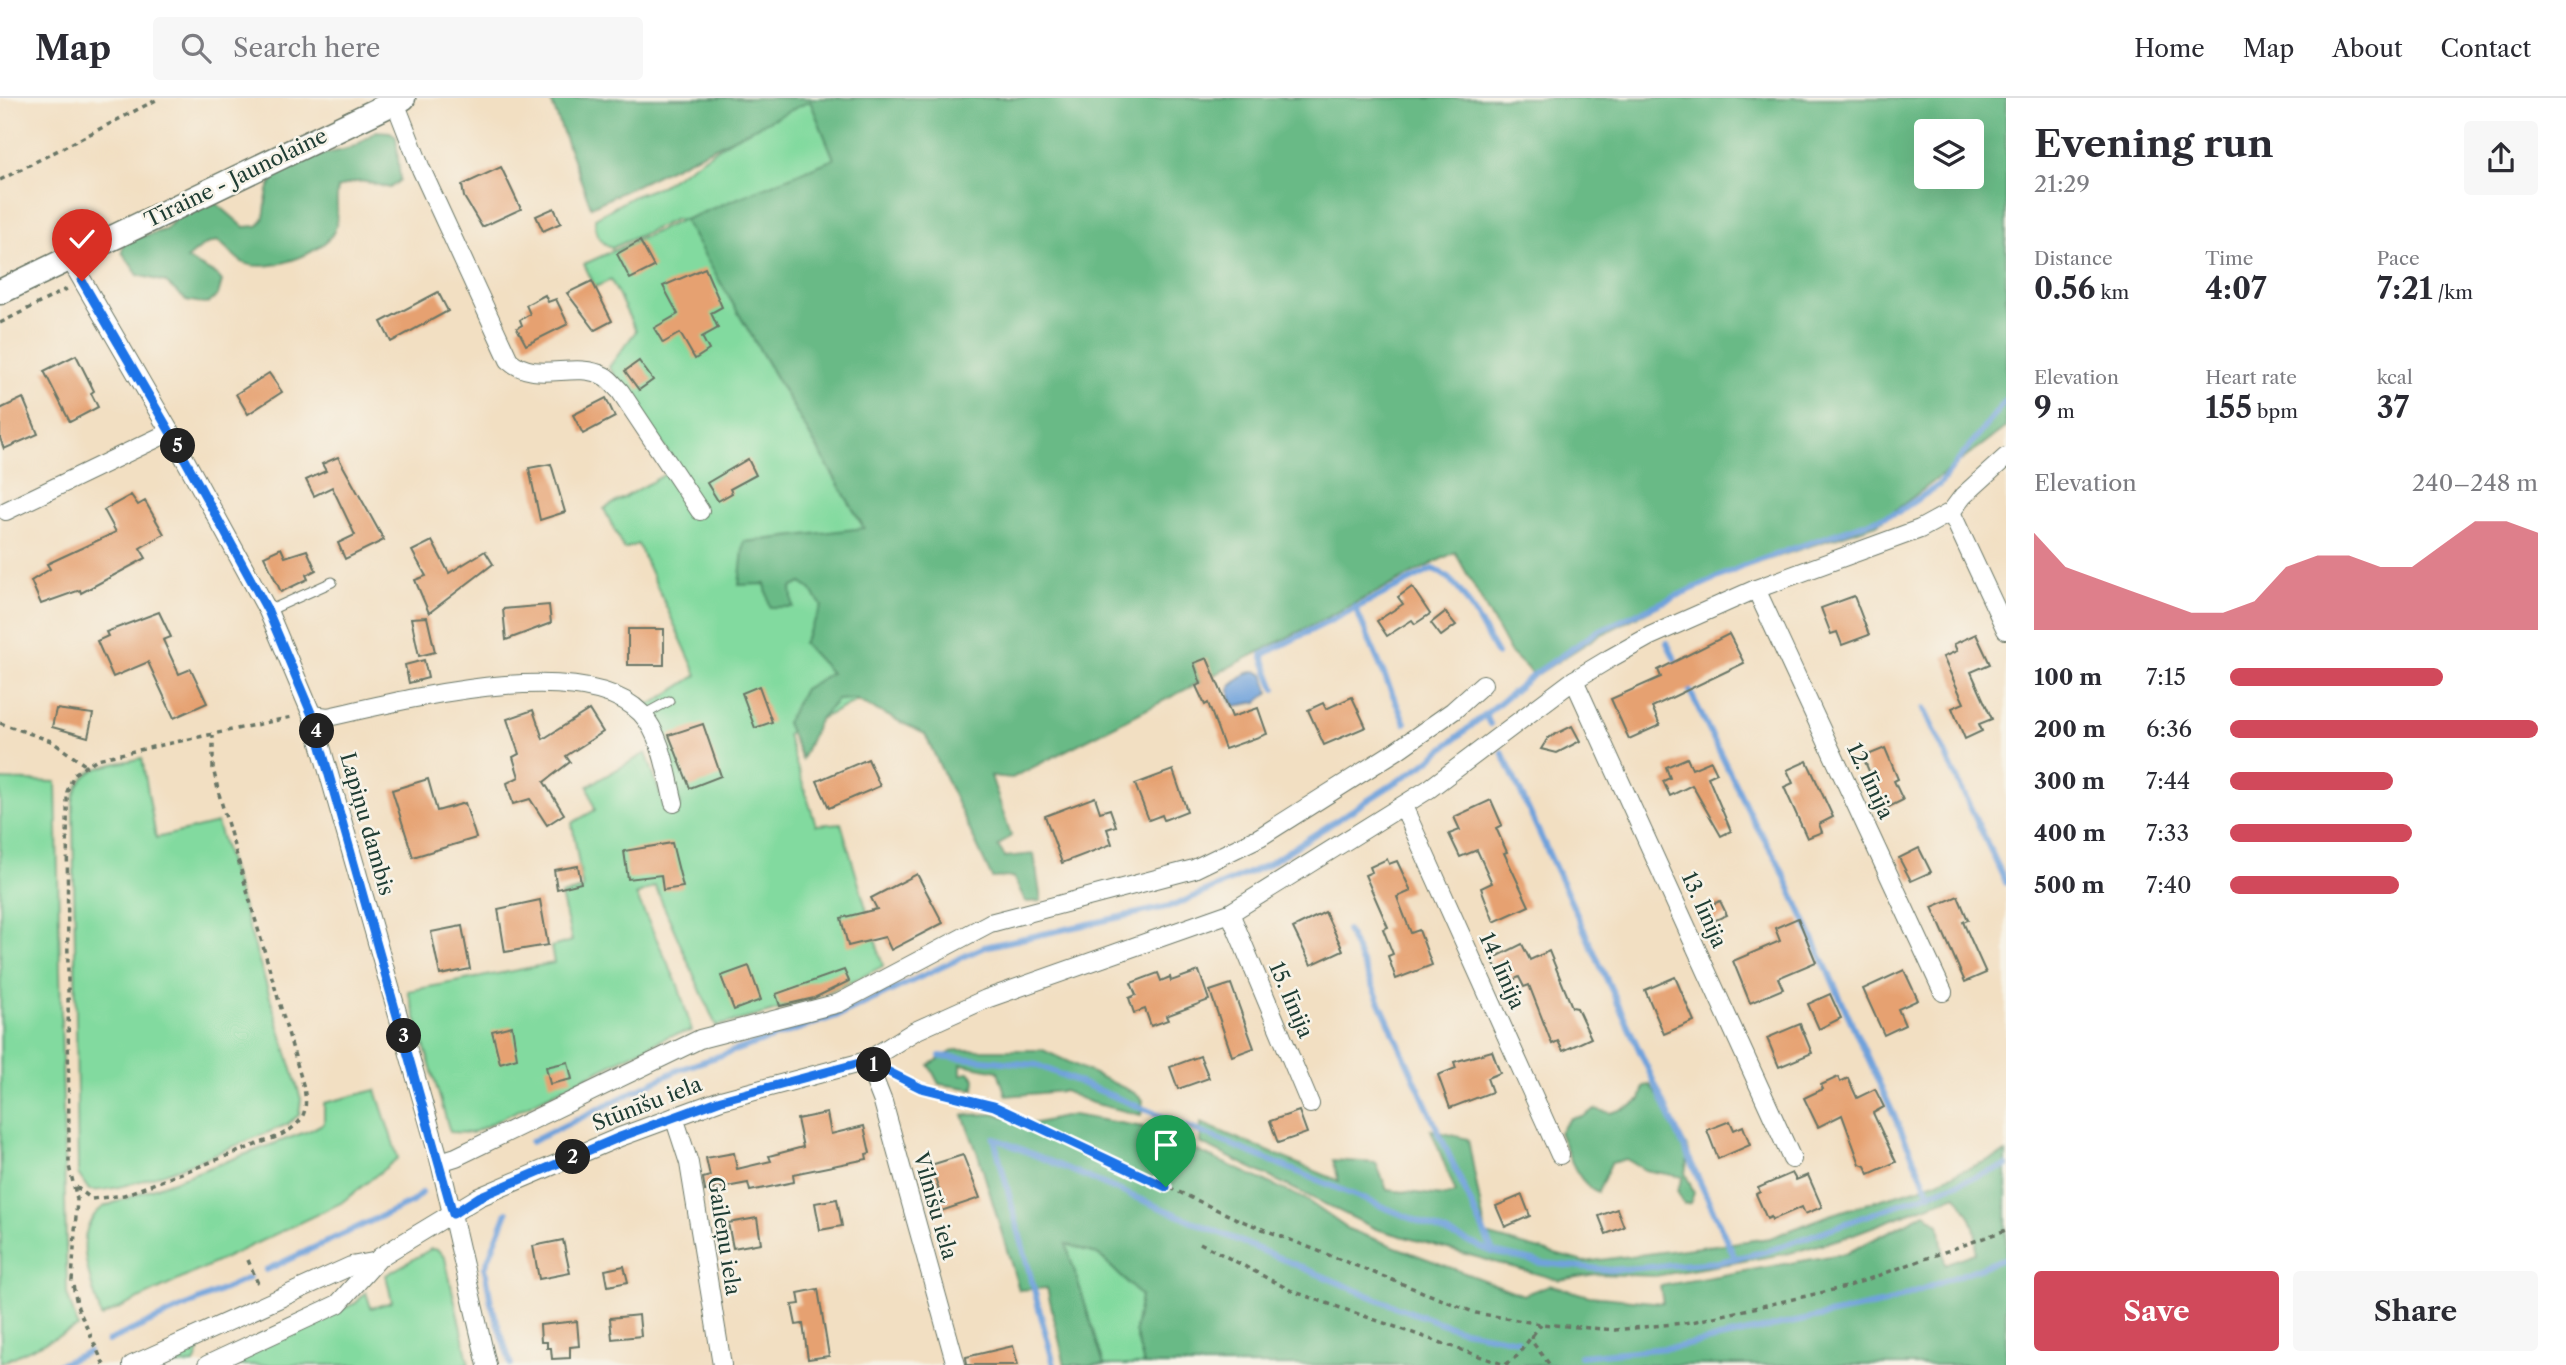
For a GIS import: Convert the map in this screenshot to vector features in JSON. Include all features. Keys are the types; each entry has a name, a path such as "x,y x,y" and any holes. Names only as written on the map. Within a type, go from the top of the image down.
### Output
{"main road":[{"name":"Tīraine - Jaunolaine","path":"0,292 399,100"}],"street":[{"path":"399,100 421,169 509,360 519,369 534,373 591,372 605,376 620,391 700,511"},
{"name":"Lapiņu dambis","path":"70,259 170,432 268,611 312,715 440,1162 487,1365"},
{"path":"6,511 170,432"},
{"name":"Stūnīšu iela","path":"373,1262 479,1197 674,1116 721,1100 867,1061 915,1031 986,999 1230,914 1403,806 1574,680 1650,636 1756,589 1920,529 1951,512 1963,496 2006,457"},
{"path":"1951,512 2006,630"},
{"name":"12. līnija","path":"1756,589 1943,992"},
{"name":"13. līnija","path":"1574,680 1792,1159"},
{"path":"440,1162 456,1157 700,1039 839,1003 990,923 1194,869 1260,837 1396,751 1453,711 1483,684"},
{"path":"312,715 328,717 495,685 575,686 606,693 623,699 643,715 662,756 674,803"},
{"name":"14. līnija","path":"1403,806 1560,1155"},
{"name":"15. līnija","path":"1230,914 1310,1104"},
{"name":"Vilnīšu iela","path":"867,1061 883,1102 956,1365"},
{"name":"Gaileņu iela","path":"674,1116 689,1163 722,1365"},
{"path":"132,1365 351,1266 373,1262"},
{"path":"207,1365 338,1304 373,1262"}],"lane":[{"path":"268,611 332,582"},
{"path":"643,715 670,701"}],"path":[{"path":"0,180 160,98"},
{"path":"0,323 82,281"},
{"path":"104,1365 78,1308 72,1281 77,1199 69,1166 65,807 70,781 85,765 97,759 261,722 312,715"},
{"path":"0,723 51,741 85,765"},
{"path":"73,1182 81,1194 92,1199 124,1195 279,1136 298,1125 306,1112 304,1088 216,781 211,747 213,734"},
{"path":"867,1061 921,1088 994,1106 1237,1219 1463,1308 1541,1324 1615,1330 1692,1322 1846,1287 2006,1230"},
{"path":"1200,1243 1292,1291 1505,1365 1517,1356 1541,1324"},
{"path":"248,1260 266,1304"},
{"path":"1531,1334 1533,1343 1550,1365"}],"green space":[{"path":"550,98 2006,98 2006,427 1877,524 1718,576 1598,636 1535,676 1510,652 1455,552 1012,778 991,776 1011,836 998,846 1005,857 1034,854 1041,901 1026,902 1013,877 992,878 925,734 854,699 837,700 819,720 802,759 786,723 804,689 831,673 803,643 822,606 810,589 801,583 791,588 793,607 770,607 765,584 739,585 744,542 864,528 684,220 834,159 810,101 591,207"},
{"path":"818,98 846,148 833,161 684,220 864,528 914,673 787,735 816,825 841,823 883,966 802,1002 716,1026 655,886 636,895 678,985 692,1031 669,1036 472,1133 450,1132 408,991 554,963 551,947 572,941 561,895 583,889 572,823 595,810 588,786 646,753 665,808 681,805 640,707 655,702 697,675 638,544 624,549 604,509 678,467 609,367 636,331 611,280 595,287 584,264 682,220 676,219 612,248 598,236 595,218 634,196 661,186 773,112"},
{"path":"376,131 390,132 396,136 400,180 390,188 359,182 338,188 337,221 331,236 322,245 295,259 265,266 252,265 242,262 217,241 204,245 187,259 217,275 222,281 218,295 207,304 186,300 165,282 138,275 122,252 124,241 165,230 184,210 202,200 216,203 244,227 257,226 264,216 269,188 278,174 300,161 348,149"},
{"path":"142,758 156,838 217,823 301,1099 299,1115 286,1125 156,1176 106,1190 89,1190 78,1174 73,801 82,779 89,773 108,765"},
{"path":"0,780 56,782 67,1294 78,1327 1,1363"},
{"path":"955,1050 1043,1050 1133,1092 1143,1100 1141,1115 1092,1103 1064,1091 1006,1096 998,1071 961,1064 961,1075 969,1072 975,1079 974,1089 939,1084 929,1065"},
{"path":"1650,1085 1663,1103 1689,1152 1685,1173 1694,1193 1690,1203 1684,1204 1677,1191 1683,1177 1645,1170 1626,1159 1611,1163 1598,1192 1590,1188 1578,1174 1559,1132 1571,1118 1582,1117 1595,1109 1611,1113 1631,1106 1640,1100 1644,1086"},
{"path":"376,1090 398,1158 341,1203 101,1317 88,1273 85,1244 92,1218 103,1207 311,1130 324,1123 324,1103"},
{"path":"997,1114 1027,1125 1073,1115 1143,1127 1305,1199 1348,1229 1523,1295 1549,1285 1589,1296 1663,1303 1660,1286 1847,1253 1925,1213 1939,1224 1945,1264 1975,1253 1975,1229 1956,1195 1843,1238 1790,1253 1655,1276 1596,1274 1559,1280 1376,1229 1200,1143 1201,1123 1339,1181 1333,1160 1376,1163 1387,1190 1444,1196 1456,1193 1431,1130 1468,1139 1486,1235 1584,1262 1770,1238 1832,1214 1922,1187 2006,1153 2006,1365 1144,1365 1135,1331 1141,1296 1099,1255 1066,1244 1104,1365 1065,1365 1047,1288 1019,1290 979,1157 963,1115"},
{"path":"1065,1243 1099,1255 1141,1296 1135,1331 1144,1365 1104,1365"},
{"path":"431,1249 438,1250 445,1258 469,1365 219,1365 356,1303 366,1292 371,1308 392,1302 386,1275"},
{"path":"204,1339 194,1364 175,1365 181,1350"}],"water":[{"path":"1256,671 1264,675 1269,693 1257,702 1235,706 1230,698 1230,687 1247,673"}],"building":[{"path":"501,167 521,209 482,227 464,197 462,185"},
{"path":"554,208 561,223 543,231 536,216"},
{"path":"640,241 654,267 630,279 617,254"},
{"path":"705,268 722,307 711,313 718,328 702,337 709,350 695,359 680,333 663,343 654,328 678,314 663,286"},
{"path":"592,281 612,321 595,330 567,293"},
{"path":"438,292 448,311 391,342 381,322"},
{"path":"545,295 548,302 556,299 568,324 526,345 517,328 522,325 520,320 530,314 526,305"},
{"path":"76,355 94,391 91,393 98,407 70,422 44,371"},
{"path":"639,361 653,380 639,390 625,371"},
{"path":"269,373 282,392 248,414 236,394"},
{"path":"23,398 38,434 4,449 0,438 0,409"},
{"path":"606,398 615,417 583,434 573,415"},
{"path":"338,457 384,540 345,559 338,543 355,535 332,487 314,496 306,480 326,471 322,464"},
{"path":"748,459 756,475 730,489 732,493 718,501 707,483"},
{"path":"551,464 565,512 540,520 529,468"},
{"path":"131,495 138,505 145,501 164,534 140,548 146,558 81,593 80,590 41,604 31,581 50,569 47,564 116,532 104,510"},
{"path":"432,541 449,573 485,551 493,564 429,613 415,580 426,576 412,551"},
{"path":"281,548 285,557 307,550 316,570 306,575 308,579 281,592 264,556"},
{"path":"1412,587 1430,614 1415,624 1412,620 1387,636 1377,621 1403,604 1398,597"},
{"path":"1854,596 1869,635 1842,645 1837,632 1831,634 1821,608"},
{"path":"549,605 551,623 506,640 503,609"},
{"path":"159,612 171,637 163,640 179,674 191,669 207,703 174,718 148,662 113,677 97,641 108,636 106,632"},
{"path":"1445,612 1456,625 1441,636 1431,623"},
{"path":"427,617 435,652 419,656 411,618"},
{"path":"628,629 664,629 664,665 628,665"},
{"path":"1729,634 1744,663 1652,707 1660,725 1629,739 1611,699 1661,677 1658,670"},
{"path":"1976,634 1990,664 1971,672 1992,719 1979,724 1982,731 1965,739 1952,708 1964,703 1943,657 1957,651 1954,644"},
{"path":"1207,658 1232,717 1258,708 1267,734 1225,749 1208,703 1205,705 1196,686 1201,684 1194,663"},
{"path":"424,660 428,678 409,683 405,665"},
{"path":"759,686 772,722 755,728 742,693"},
{"path":"1352,697 1366,727 1324,745 1308,710 1323,703 1326,709"},
{"path":"56,709 93,714 88,737 52,727"},
{"path":"533,710 543,739 589,710 603,732 566,756 570,762 544,782 564,814 547,825 530,799 513,804 507,783 519,777 513,757 519,754 507,719"},
{"path":"703,724 721,776 690,788 669,735"},
{"path":"1572,726 1580,741 1557,753 1541,749 1548,738"},
{"path":"1885,748 1898,779 1894,781 1903,800 1885,809 1863,757"},
{"path":"1687,758 1692,769 1711,761 1717,773 1708,777 1731,831 1721,836 1692,785 1670,796 1663,781 1670,778 1666,767"},
{"path":"868,759 880,786 829,808 817,781"},
{"path":"1807,761 1833,817 1819,824 1822,832 1807,838 1784,787 1793,783 1787,770"},
{"path":"1173,770 1187,811 1164,820 1162,815 1149,820 1135,784"},
{"path":"428,779 437,811 465,803 476,838 413,857 392,790"},
{"path":"1095,797 1100,812 1110,809 1116,826 1107,829 1112,844 1062,863 1045,816"},
{"path":"1491,800 1502,825 1496,828 1507,852 1504,853 1529,906 1494,922 1481,888 1492,883 1477,850 1460,857 1449,834 1460,830 1454,817"},
{"path":"672,843 683,887 663,890 661,875 628,879 624,851"},
{"path":"1919,848 1931,872 1911,881 1899,858"},
{"path":"1387,859 1389,864 1397,861 1411,891 1397,897 1411,933 1419,930 1432,965 1396,979 1388,956 1393,954 1383,929 1388,927 1365,875 1372,872 1370,867"},
{"path":"578,866 581,883 557,889 554,870"},
{"path":"917,874 943,923 891,950 885,937 848,946 841,918 877,909 871,898"},
{"path":"1958,896 1968,920 1963,922 1986,973 1965,982 1932,907"},
{"path":"540,900 548,945 505,952 498,909"},
{"path":"1720,901 1727,915 1707,924 1701,909"},
{"path":"1325,912 1343,950 1311,965 1293,928"},
{"path":"1798,918 1816,962 1778,978 1783,989 1750,1003 1733,961 1780,941 1775,928"},
{"path":"462,926 470,969 440,975 431,932"},
{"path":"1522,944 1530,960 1549,951 1572,1007 1577,1008 1591,1038 1563,1051 1558,1041 1552,1044 1529,985 1524,987 1519,977 1504,984 1492,959"},
{"path":"749,966 761,1000 734,1010 721,976"},
{"path":"844,970 849,981 814,998 780,1006 776,994"},
{"path":"1904,970 1918,1000 1898,1009 1905,1025 1884,1035 1863,989"},
{"path":"1199,971 1209,1000 1166,1016 1168,1020 1151,1026 1145,1009 1134,1013 1129,998 1136,995 1131,983 1158,973 1161,981 1170,977 1171,981"},
{"path":"1675,977 1694,1021 1664,1034 1645,990"},
{"path":"1231,984 1254,1048 1232,1056 1210,991"},
{"path":"1830,994 1841,1018 1819,1029 1808,1004"},
{"path":"1800,1024 1812,1053 1779,1067 1767,1038"},
{"path":"512,1026 517,1058 500,1063 492,1031"},
{"path":"1492,1051 1500,1073 1487,1078 1492,1092 1450,1108 1438,1075 1456,1068 1454,1062"},
{"path":"1200,1056 1209,1078 1178,1089 1170,1067"},
{"path":"568,1062 572,1079 550,1084 546,1067"},
{"path":"1838,1077 1840,1082 1848,1078 1857,1098 1875,1089 1884,1107 1873,1113 1896,1162 1869,1174 1865,1166 1860,1164 1842,1115 1818,1127 1804,1098 1823,1089 1821,1085"},
{"path":"1299,1111 1307,1133 1278,1143 1270,1121"},
{"path":"827,1113 831,1134 864,1126 870,1153 866,1154 867,1159 793,1174 794,1182 750,1191 748,1183 705,1191 703,1178 710,1176 706,1158 734,1153 737,1169 771,1161 769,1156 803,1147 797,1119"},
{"path":"1730,1121 1734,1130 1743,1126 1750,1145 1718,1159 1707,1130"},
{"path":"963,1155 980,1198 941,1211 935,1192 939,1190 931,1165"},
{"path":"1792,1173 1796,1180 1808,1175 1822,1207 1805,1214 1802,1207 1772,1220 1771,1217 1767,1219 1756,1194 1760,1192 1758,1188"},
{"path":"1522,1195 1530,1216 1505,1227 1496,1206"},
{"path":"837,1199 842,1226 820,1230 815,1203"},
{"path":"1617,1209 1624,1227 1606,1234 1599,1216"},
{"path":"757,1218 761,1243 733,1248 728,1223"},
{"path":"563,1240 570,1273 539,1279 533,1246"},
{"path":"624,1266 628,1282 608,1286 605,1270"},
{"path":"818,1289 829,1356 808,1359 803,1324 796,1325 792,1305 800,1304 798,1293"},
{"path":"639,1315 641,1336 612,1339 610,1318"},
{"path":"577,1321 579,1346 570,1347 570,1358 552,1359 551,1348 547,1348 547,1342 541,1342 540,1325"},
{"path":"1013,1346 1018,1365 967,1365 966,1357"}],"waterway":[{"path":"531,1142 678,1070 842,1014 984,947 1175,905 1265,866 1423,765 1536,673 1598,631 1746,565 1898,512 1939,485 2006,400"},
{"path":"1275,689 1262,655 1433,569 1444,575 1462,594 1497,654"},
{"path":"1355,607 1405,723"},
{"path":"1667,643 1679,667"},
{"path":"1686,683 1753,820 1778,862 1930,1194"},
{"path":"1924,709 2006,883"},
{"path":"1485,715 1490,724"},
{"path":"1502,752 1735,1258"},
{"path":"1347,930 1493,1252"},
{"path":"940,1056 1037,1065 1493,1252 1542,1263 1610,1270 1718,1262 1768,1251 2006,1166"},
{"path":"994,1138 1394,1306 1458,1329 1517,1340"},
{"path":"994,1138 1054,1365"},
{"path":"266,1270 412,1202 422,1193"},
{"path":"507,1212 485,1268 491,1303 511,1365"},
{"path":"1580,1356 1677,1347 1885,1303 2006,1258"},
{"path":"108,1341 249,1278"},
{"path":"58,1365 88,1352"}],"route":[{"path":"82,281 170,432 268,611 312,715 453,1214 472,1200 674,1116 721,1100 867,1061 921,1088 994,1106 1166,1187"}]}
